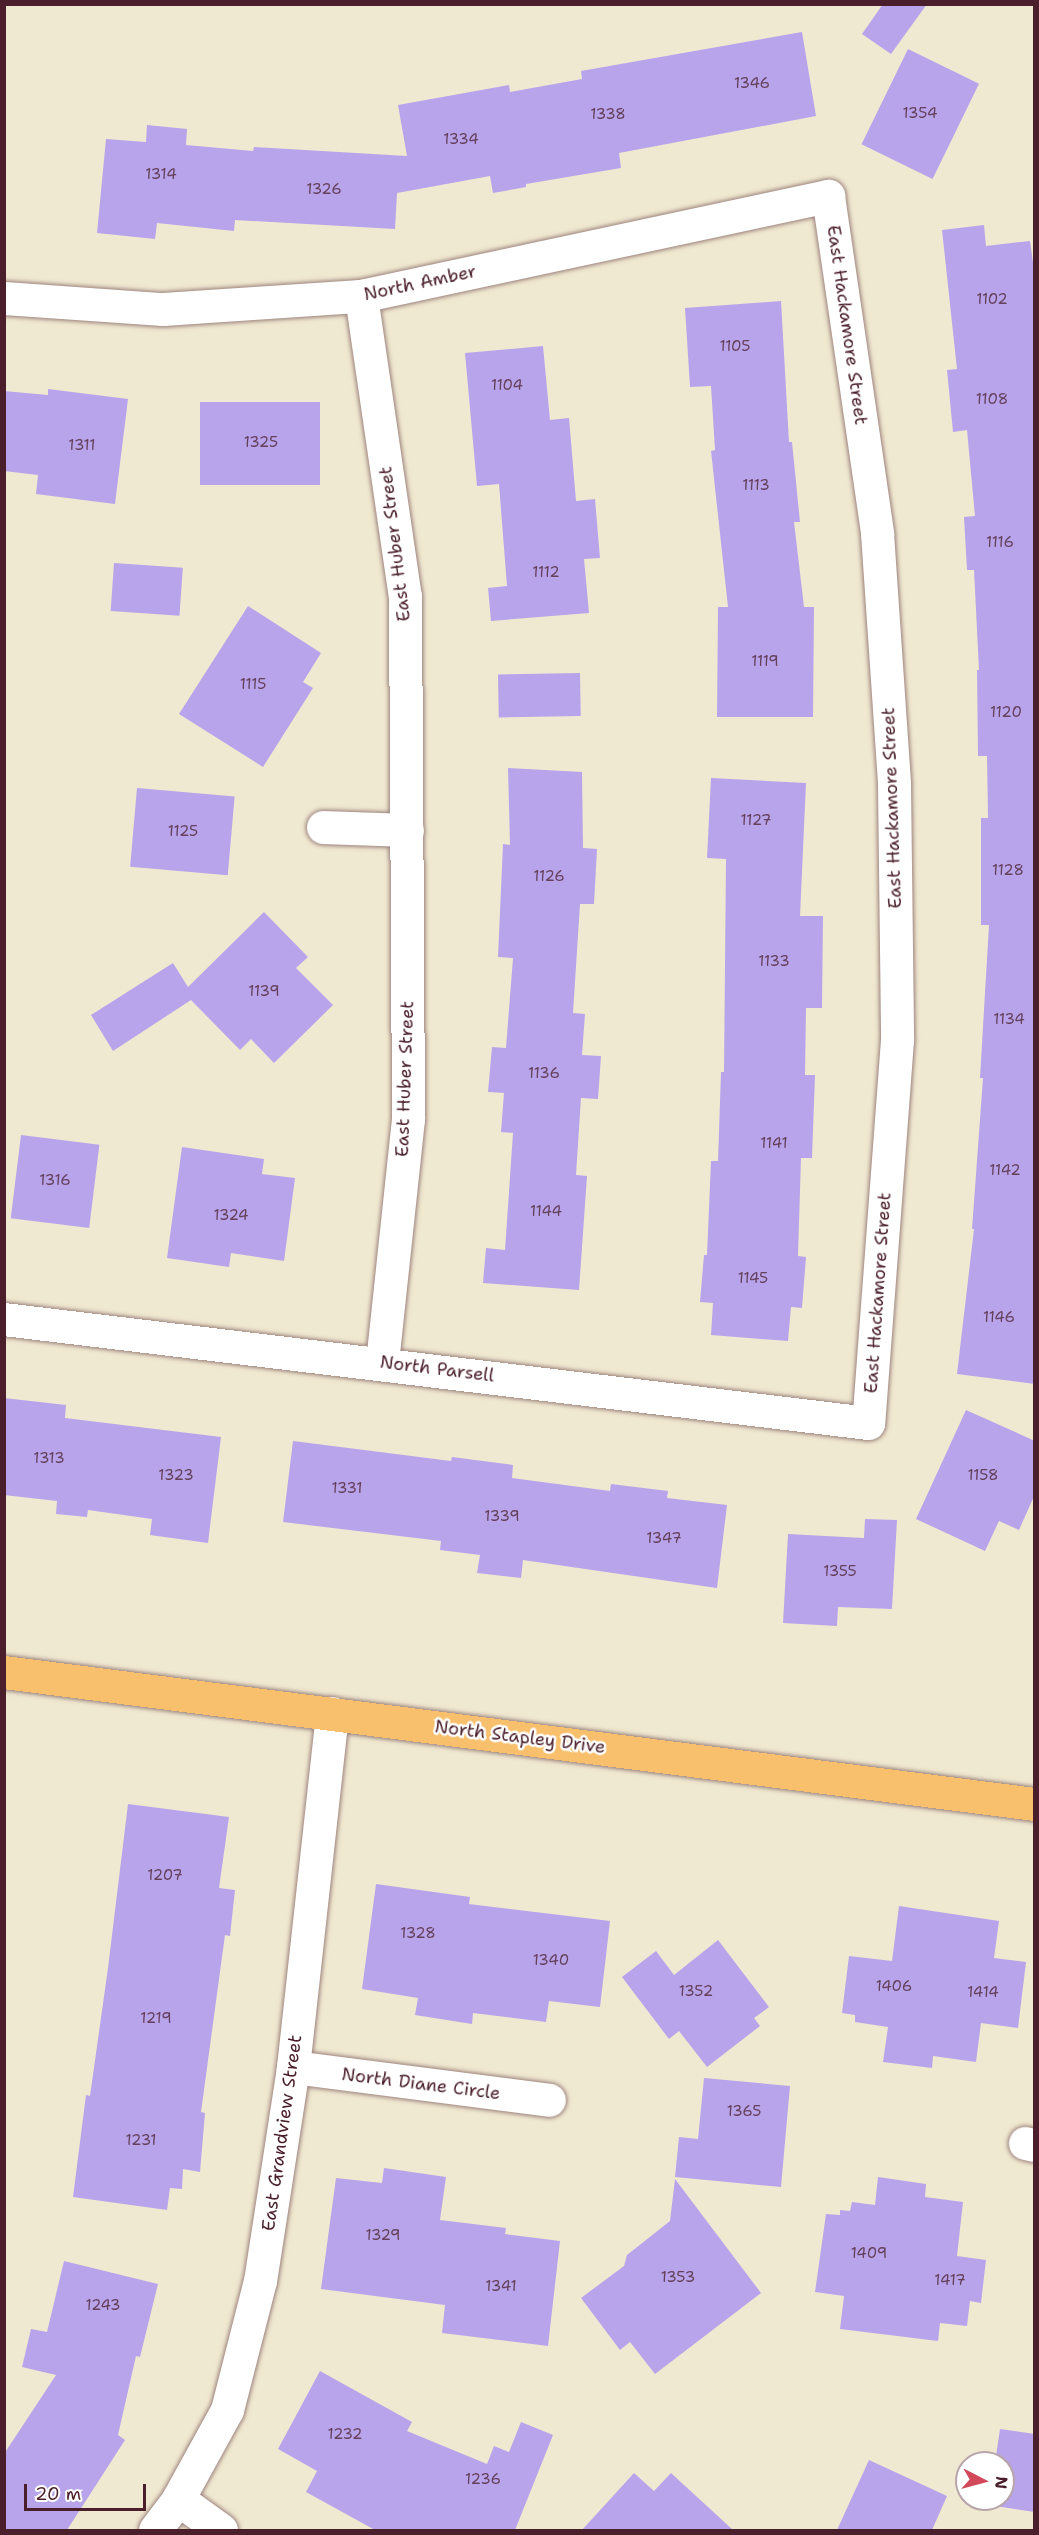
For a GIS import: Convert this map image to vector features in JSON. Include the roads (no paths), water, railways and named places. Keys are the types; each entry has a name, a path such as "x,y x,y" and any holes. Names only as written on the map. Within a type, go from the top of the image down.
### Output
{"main road":[{"name":"North Stapley Drive","path":"4,1672 1035,1804"}],"street":[{"name":"North Amber","path":"4,298 163,309 361,296 828,196"},
{"name":"East Hackamore Street","path":"828,196 877,533 894,784 897,1040 868,1423"},
{"name":"East Huber Street","path":"361,296 405,596 408,1119 382,1362"},
{"path":"323,827 408,830"},
{"name":"North Parsell","path":"4,1319 382,1362 868,1423"},
{"name":"East Grandview Street","path":"155,2530 178,2499 226,2410 260,2281 293,2067 332,1713"},
{"name":"North Diane Circle","path":"293,2067 549,2100"},
{"path":"178,2499 221,2530"}]}
